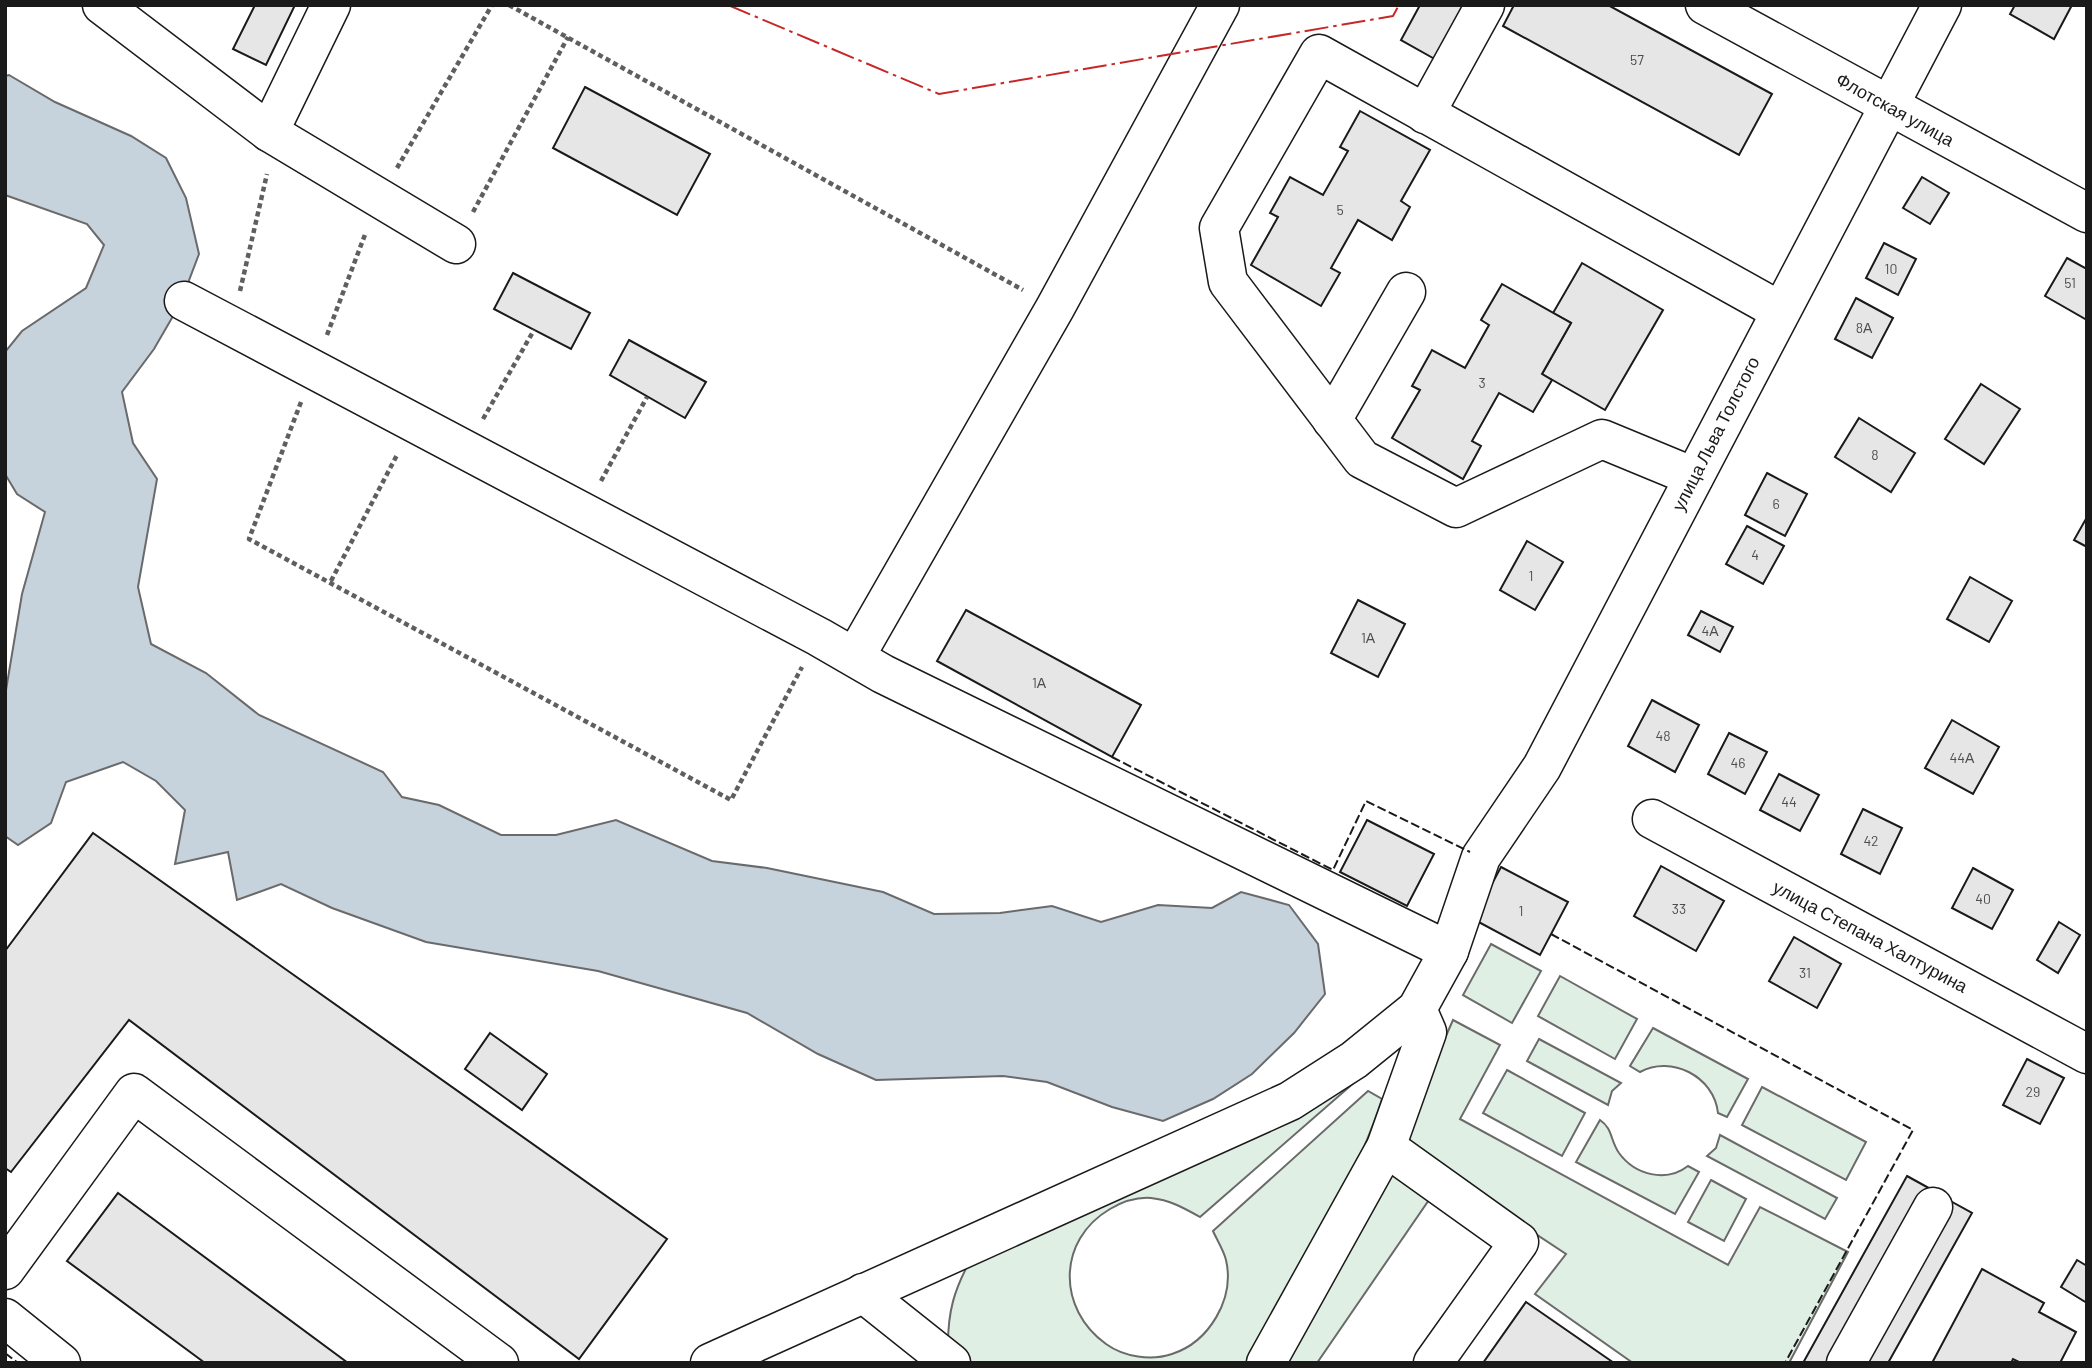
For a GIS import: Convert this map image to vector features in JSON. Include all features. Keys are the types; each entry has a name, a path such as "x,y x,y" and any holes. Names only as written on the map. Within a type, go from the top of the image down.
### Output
{"street":[{"path":"102,5 269,132 456,244"},
{"path":"269,132 331,5"},
{"path":"855,657 1055,307 1220,5"},
{"path":"1425,114 1485,5"},
{"name":"Флотская улица","path":"1705,5 2087,213"},
{"name":"улица Льва Толстого","path":"1417,1009 1449,951 1481,857 1542,767 1942,5"},
{"path":"1694,477 1602,439 1456,508 1362,459 1228,282 1219,228 1319,54 1780,310"},
{"path":"1332,420 1406,292"},
{"path":"184,301 883,674 1449,951"},
{"name":"улица Степана Халтурина","path":"1652,819 2087,1054"},
{"path":"710,1363 1290,1101 1354,1060 1417,1009 1427,1032 1386,1147 1266,1363"},
{"path":"5,1270 134,1093 499,1363"},
{"path":"1386,1147 1519,1242 1433,1363"},
{"path":"1846,1363 1933,1207"},
{"path":"863,1293 951,1363"},
{"path":"5,1318 61,1363"}],"path":[{"path":"509,5 1055,307"},
{"path":"456,244 568,37"},
{"path":"232,326 270,161 269,132"},
{"path":"465,450 534,330"},
{"path":"583,513 648,397"},
{"path":"331,581 414,423"}],"green space":[{"path":"1491,944 1541,971 1512,1023 1463,995"},
{"path":"1560,976 1637,1019 1615,1059 1538,1016"},
{"path":"1453,1020 1500,1045 1460,1119 1728,1265 1760,1207 1848,1252 1789,1363 1633,1363 1535,1294 1566,1254 1407,1149 1401,1138"},
{"path":"1653,1028 1748,1079 1727,1117 1718,1113 1715,1100 1708,1089 1700,1079 1689,1072 1665,1066 1640,1072 1630,1066"},
{"path":"1539,1039 1621,1083 1612,1091 1608,1105 1527,1061"},
{"path":"1507,1070 1585,1113 1562,1156 1483,1113"},
{"path":"1356,1081 1200,1217 1164,1201 1151,1198 1130,1200 1110,1209 1093,1222 1080,1238 1070,1275 1072,1294 1078,1312 1090,1329 1106,1344 1129,1355 1147,1357 1172,1354 1197,1340 1208,1329 1223,1304 1228,1275 1226,1260 1213,1231 1368,1091 1382,1099 1370,1134 1339,1201 1246,1363 971,1363 948,1344 953,1301 970,1261"},
{"path":"1762,1087 1866,1142 1846,1180 1742,1125"},
{"path":"1600,1120 1607,1127 1619,1153 1633,1167 1661,1175 1688,1166 1699,1172 1675,1214 1576,1162"},
{"path":"1720,1135 1837,1198 1825,1219 1707,1156 1716,1148"},
{"path":"1389,1168 1433,1194 1317,1363 1284,1363"},
{"path":"1711,1180 1746,1199 1724,1241 1688,1222"}],"shaded area":[{"path":"9,75 55,102 131,136 166,158 186,198 199,254 180,304 154,349 122,392 133,443 157,479 138,587 151,644 206,673 259,715 383,772 402,797 439,805 501,835 556,835 616,820 712,861 767,868 883,892 934,914 1000,913 1052,906 1101,922 1158,905 1212,908 1241,892 1289,905 1318,944 1325,994 1294,1033 1252,1074 1213,1099 1163,1121 1112,1107 1047,1082 1003,1076 876,1080 818,1054 747,1013 598,971 426,942 332,908 281,884 237,900 228,852 175,864 185,810 156,781 123,762 66,782 51,823 18,845 5,836 5,696 22,594 45,512 17,494 5,474 5,352 22,331 86,288 104,245 87,224 5,195 5,76"}],"building":[{"path":"255,5 295,5 266,65 233,49"},
{"path":"1420,5 1471,5 1440,62 1401,40"},
{"path":"1514,5 1608,5 1772,94 1739,155 1503,26"},
{"path":"2015,5 2072,5 2054,39 2010,14"},
{"path":"585,87 710,154 677,215 553,148"},
{"path":"1360,111 1430,150 1401,201 1410,207 1392,240 1358,220 1331,268 1340,273 1321,306 1251,265 1278,217 1270,213 1290,177 1323,195 1348,151 1340,147"},
{"path":"1922,177 1949,193 1930,224 1903,208"},
{"path":"1884,243 1916,259 1898,295 1866,278"},
{"path":"2067,258 2087,269 2087,320 2045,296"},
{"path":"1582,263 1663,310 1605,410 1542,374 1571,323 1553,313"},
{"path":"513,273 590,313 571,349 494,309"},
{"path":"1502,284 1571,323 1542,374 1552,380 1533,412 1499,393 1472,441 1481,446 1463,479 1392,438 1420,390 1412,386 1432,350 1465,368 1489,325 1481,320"},
{"path":"1856,298 1893,318 1872,358 1835,339"},
{"path":"629,340 706,382 685,418 610,375"},
{"path":"1981,384 2020,409 1984,464 1945,439"},
{"path":"1859,418 1915,453 1891,492 1835,457"},
{"path":"1767,473 1807,494 1785,536 1745,515"},
{"path":"2087,517 2087,547 2074,540"},
{"path":"1747,526 1784,546 1763,584 1726,564"},
{"path":"1527,541 1563,562 1535,610 1500,590"},
{"path":"1970,577 2012,601 1989,642 1947,619"},
{"path":"1358,600 1405,624 1378,677 1331,653"},
{"path":"966,610 1141,705 1112,757 937,661"},
{"path":"1701,611 1733,627 1720,652 1688,635"},
{"path":"1652,700 1699,725 1675,772 1628,746"},
{"path":"1952,720 1999,747 1973,794 1925,768"},
{"path":"1729,733 1767,752 1745,794 1708,774"},
{"path":"1779,774 1819,795 1800,831 1760,810"},
{"path":"1863,809 1902,828 1880,874 1841,854"},
{"path":"1367,820 1434,854 1407,906 1340,872"},
{"path":"93,833 667,1239 579,1359 129,1020 11,1172 5,1168 5,951"},
{"path":"1661,866 1724,901 1696,951 1634,916"},
{"path":"1501,867 1568,902 1540,955 1473,919"},
{"path":"1973,868 2013,890 1992,929 1952,908"},
{"path":"2059,922 2080,935 2058,973 2037,960"},
{"path":"1794,937 1841,964 1817,1008 1769,981"},
{"path":"490,1033 547,1074 522,1110 465,1069"},
{"path":"2027,1059 2064,1078 2040,1124 2003,1105"},
{"path":"1907,1176 1936,1192 1841,1363 1803,1363"},
{"path":"118,1193 348,1363 205,1363 67,1261"},
{"path":"1945,1198 1972,1213 1888,1363 1854,1363"},
{"path":"2077,1260 2087,1266 2087,1303 2061,1287"},
{"path":"1982,1269 2044,1303 2039,1312 2076,1332 2060,1363 2021,1363 2013,1359 2011,1363 1932,1363"},
{"path":"1526,1302 1614,1363 1483,1363"}],"fence":[{"path":"1112,757 1333,870 1366,801 1470,852"},
{"path":"1551,934 1913,1130 1785,1363"},
{"path":"5,1353 18,1363"}],"power":[{"path":"728,5 939,94 1393,16 1399,5"}]}
